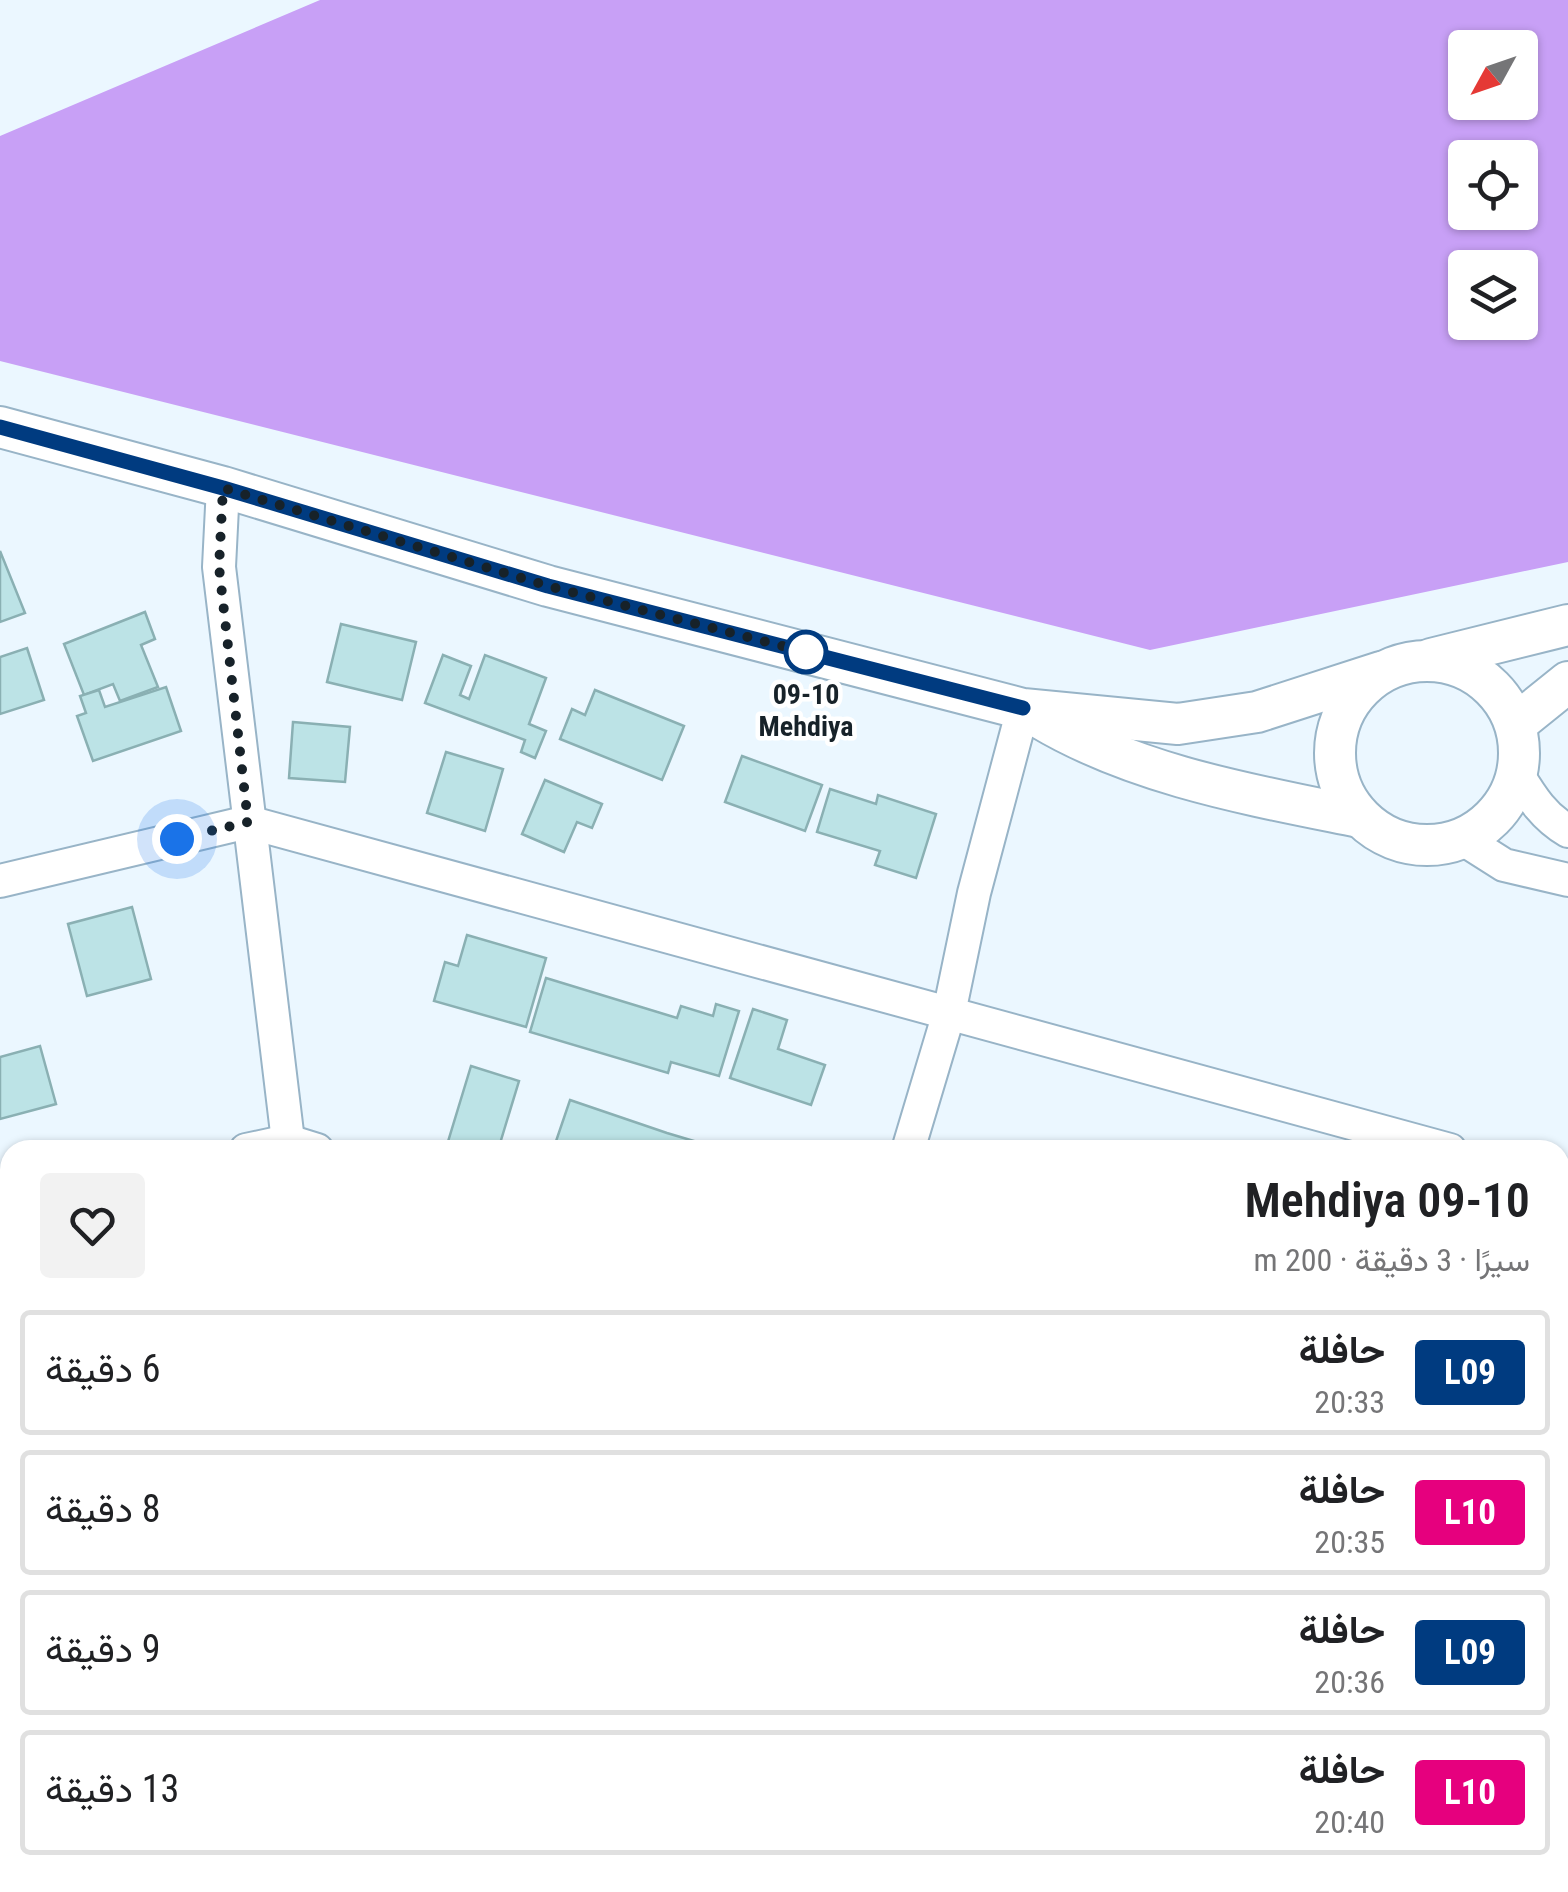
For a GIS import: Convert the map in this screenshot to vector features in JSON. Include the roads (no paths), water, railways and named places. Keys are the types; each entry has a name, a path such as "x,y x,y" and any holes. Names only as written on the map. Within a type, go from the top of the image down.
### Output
{"street":[{"path":"0,427 223,488 548,586 1023,708 1178,724 1257,712 1402,663 1568,624"},
{"path":"223,488 219,567 248,822 302,1140"},
{"path":"1380,672 1359,690 1343,712 1335,739 1336,768 1344,794 1360,817 1382,834 1408,844 1436,846 1463,839 1488,824 1507,802 1518,775 1516,724 1502,698 1481,678 1455,664 1426,660"},
{"path":"1516,724 1568,682"},
{"path":"1023,708 1077,740 1138,762 1253,796 1360,817"},
{"path":"911,1140 949,1013 974,893 1023,708"},
{"path":"1518,775 1536,804 1568,831"},
{"path":"0,882 248,822 1413,1140"},
{"path":"1463,839 1504,865 1568,880"}],"place":[{"name":"09-10 Mehdiya","path":"806,652"}]}
